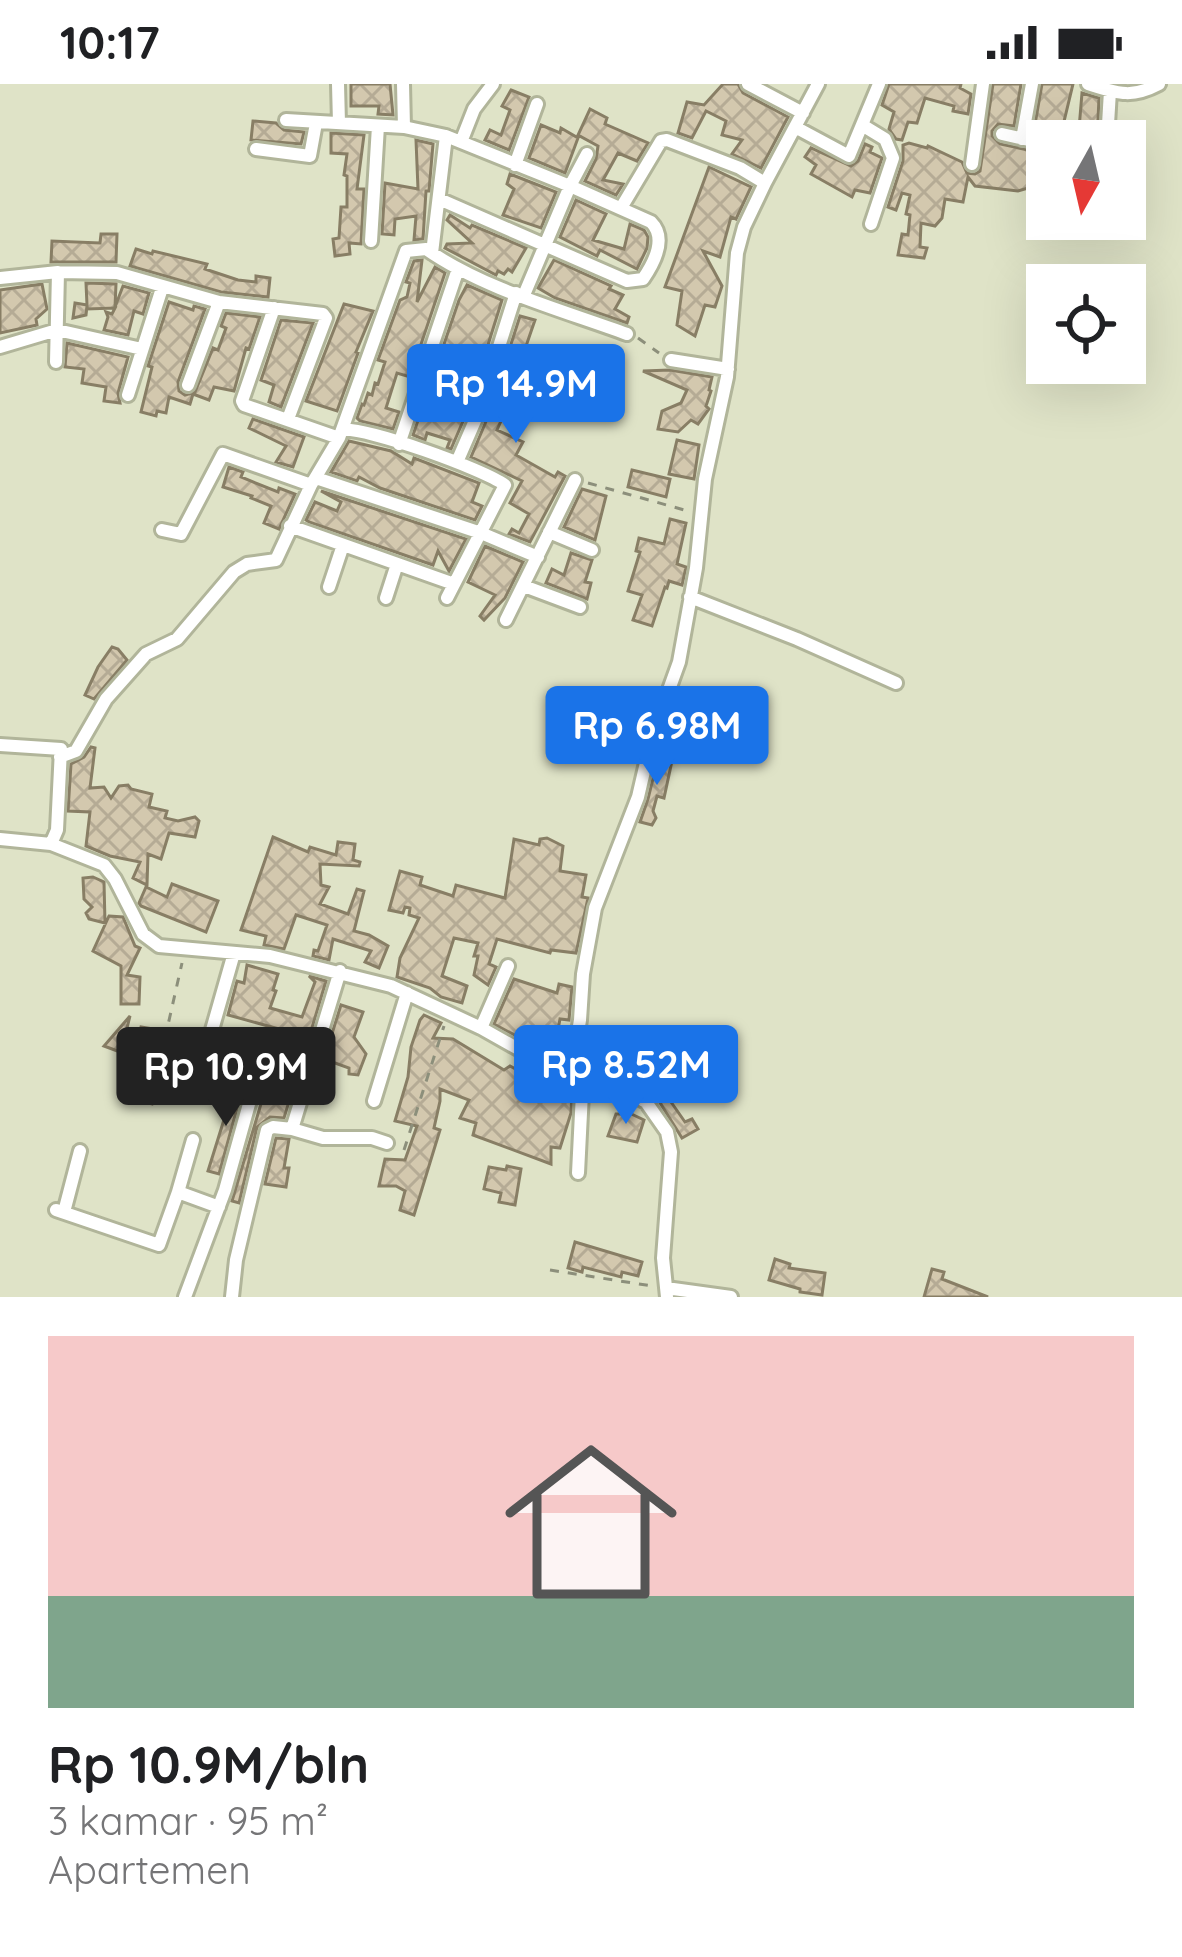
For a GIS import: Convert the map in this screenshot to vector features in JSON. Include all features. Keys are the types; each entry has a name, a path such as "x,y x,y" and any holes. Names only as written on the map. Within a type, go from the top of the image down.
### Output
{"street":[{"path":"338,84 339,123"},
{"path":"403,84 404,127"},
{"path":"460,142 474,109 493,84"},
{"path":"748,84 803,113"},
{"path":"578,1173 584,974 596,908 638,797 652,737 674,679 705,479 728,369 735,261 743,227 818,84"},
{"path":"795,128 847,156 879,84"},
{"path":"972,164 982,84"},
{"path":"1022,139 1032,84"},
{"path":"1088,84 1138,94 1159,84"},
{"path":"1108,120 1110,91"},
{"path":"515,165 537,104"},
{"path":"286,120 404,127 446,136 651,221 659,229 657,248 643,279 627,281 439,199"},
{"path":"256,149 310,156 316,123"},
{"path":"862,125 885,139 892,158 871,224"},
{"path":"371,241 378,126"},
{"path":"1002,134 1026,140"},
{"path":"432,254 446,136"},
{"path":"621,208 661,141 740,168 765,183"},
{"path":"457,462 520,294 587,154"},
{"path":"0,745 76,751 106,699 131,668 146,654 177,639 234,572 247,563 275,560 340,434 409,249 432,254 566,314 627,334"},
{"path":"399,444 458,269"},
{"path":"0,278 58,272 128,275 219,302 322,314 326,318 288,419"},
{"path":"56,362 58,272"},
{"path":"128,395 162,288"},
{"path":"188,385 219,302"},
{"path":"274,308 244,405 340,434 363,430 457,462 505,485 448,598"},
{"path":"0,347 57,330 142,349"},
{"path":"671,360 728,369"},
{"path":"162,530 181,534 223,454 482,533 538,557"},
{"path":"506,620 574,480"},
{"path":"290,526 454,584"},
{"path":"549,532 592,550"},
{"path":"329,587 343,545"},
{"path":"386,598 397,564"},
{"path":"524,586 580,607"},
{"path":"690,597 896,683"},
{"path":"51,844 57,830 61,753"},
{"path":"0,839 51,844 104,866 116,879 142,934 159,946 270,956 340,971 407,993 529,1055 617,1086 646,1102 667,1132 671,1152 663,1258 666,1292 731,1297"},
{"path":"196,1086 234,953"},
{"path":"481,1028 508,966"},
{"path":"292,1129 340,971"},
{"path":"374,1101 407,993"},
{"path":"185,1297 219,1207 266,1043 313,1054"},
{"path":"232,1297 236,1260 267,1130 292,1129 323,1138 372,1138 387,1143"},
{"path":"80,1151 60,1211 159,1245 193,1140"},
{"path":"178,1192 219,1207"}],"path":[{"path":"627,334 671,360"},
{"path":"574,480 701,514"},
{"path":"162,1093 163,1048 186,950"},
{"path":"404,1150 448,1012"},
{"path":"550,1270 666,1292"}],"building":[{"path":"351,84 390,84 393,115 378,114 379,106 351,106"},
{"path":"723,84 738,84 743,93 788,117 761,168 732,154 742,140 722,135 726,121 706,111 692,138 678,133 687,102 704,105"},
{"path":"889,84 961,84 971,94 968,114 925,98 917,123 908,122 902,140 896,139 889,129 894,112 882,105"},
{"path":"993,84 1021,84 1014,126 998,124 992,136 1000,144 1026,150 1026,189 975,186 968,177 963,202 945,199 942,218 935,226 921,223 920,247 927,248 924,258 898,255 902,234 908,235 910,195 902,193 896,210 888,207 903,161 903,145 928,146 962,162 967,173 980,171"},
{"path":"1042,84 1073,84 1064,120 1036,120"},
{"path":"511,90 529,97 509,150 485,140 490,130 501,135 510,110 502,106"},
{"path":"1082,93 1099,98 1098,120 1080,120"},
{"path":"590,109 607,118 605,124 648,143 637,161 618,153 603,180 623,184 616,195 585,181 598,146 578,135"},
{"path":"253,121 304,132 301,144 251,140"},
{"path":"541,125 560,133 561,128 578,138 565,173 529,158"},
{"path":"331,133 364,135 357,189 364,189 361,244 349,243 350,254 335,256 333,239 339,238 341,207 347,207 347,154 331,153"},
{"path":"416,140 433,144 423,239 414,240 416,216 395,219 394,235 382,234 385,183 418,189"},
{"path":"865,144 882,158 870,193 855,190 852,197 811,174 816,165 805,157 811,148 851,166"},
{"path":"709,167 751,187 736,219 731,217 720,257 703,251 722,286 715,307 705,305 695,336 677,325 682,291 665,287"},
{"path":"510,174 556,192 541,228 503,215 514,189 507,184"},
{"path":"576,200 606,214 593,240 624,249 630,224 644,230 647,248 637,269 560,237"},
{"path":"450,215 470,228 526,248 512,272 508,269 496,275 445,248 472,243 447,220"},
{"path":"101,234 117,234 116,262 51,262 52,241 100,243"},
{"path":"136,249 207,264 205,269 238,280 270,278 268,297 221,292 130,266"},
{"path":"422,260 417,302 435,267 445,273 410,377 397,373 386,408 399,412 393,429 360,421 362,404 378,384 385,362 378,360 400,300 407,297 410,283 406,282 414,261"},
{"path":"554,260 623,295 615,309 629,317 627,323 538,288"},
{"path":"86,283 116,284 115,307 123,286 149,293 143,314 134,311 128,335 104,330 106,312 112,314 115,308 87,306 86,315 73,318 75,303 87,305"},
{"path":"42,284 47,309 36,319 37,325 0,333 0,290"},
{"path":"467,285 502,300 451,449 447,448 450,440 427,433 425,440 413,435"},
{"path":"169,302 205,309 178,382 185,395 195,392 213,348 218,350 226,313 260,317 234,391 214,387 209,400 193,394 190,404 169,397 166,413 157,411 156,416 141,412 152,367 148,366"},
{"path":"344,304 373,311 337,411 306,401"},
{"path":"520,316 535,320 525,349 520,347 509,386 518,389 511,414 505,412 497,430 523,442 516,455 555,477 558,472 565,476 530,542 509,534 512,529 519,533 529,514 510,503 522,481 471,457"},
{"path":"281,320 313,323 281,407 269,402 274,385 261,380"},
{"path":"67,343 128,357 118,393 120,403 104,401 106,387 82,383 84,369 65,367"},
{"path":"643,371 712,377 709,409 698,424 691,420 678,432 658,429 662,411 681,403 687,390"},
{"path":"253,419 304,437 293,467 276,462 286,446 249,428"},
{"path":"677,440 699,445 694,479 669,474"},
{"path":"349,441 391,451 412,464 414,458 479,483 472,502 482,506 475,520 359,477 357,481 331,472"},
{"path":"229,467 243,472 241,477 295,494 279,529 264,523 271,506 223,487"},
{"path":"632,470 670,479 666,497 628,487"},
{"path":"582,489 606,496 595,540 564,527"},
{"path":"321,491 466,539 449,571 438,551 433,565 309,522 315,502 337,511 341,502"},
{"path":"670,519 686,523 677,564 686,567 682,585 669,581 665,587 652,626 633,620 642,595 628,591 640,552 636,551 639,538 664,544"},
{"path":"485,546 523,562 505,598 484,620 480,616 495,595 468,582"},
{"path":"571,553 592,560 585,582 591,583 587,599 546,583 552,569 564,575"},
{"path":"112,647 127,660 94,699 85,695 98,667"},
{"path":"95,748 90,788 104,787 111,798 119,786 128,785 152,794 149,807 167,811 165,818 195,817 199,821 195,837 169,833 161,859 148,854 147,885 133,878 140,862 86,846 90,812 68,811 71,764"},
{"path":"659,754 672,761 664,798 657,796 652,825 640,822"},
{"path":"273,837 308,852 310,847 336,855 338,842 355,844 353,860 359,866 320,864 321,885 329,887 320,904 348,914 357,889 364,891 354,931 388,946 379,968 365,962 371,951 333,939 329,960 313,956 327,925 296,915 284,949 264,945 266,936 241,930"},
{"path":"514,839 539,845 540,839 563,846 560,871 586,875 582,897 588,898 576,953 550,953 497,939 489,964 496,967 488,985 474,975 478,943 454,938 442,976 467,986 462,1003 397,977 400,958 419,918 409,915 410,908 405,907 403,913 389,910 400,871 422,877 420,885 453,896 456,885 505,898"},
{"path":"83,878 104,882 105,923 89,919 86,913 92,907 84,899"},
{"path":"172,884 218,901 206,932 139,903 146,887 167,897"},
{"path":"109,916 123,917 140,948 127,975 140,977 139,1004 121,1004 121,966 93,951"},
{"path":"247,965 278,974 270,1008 302,1017 315,982 309,976 326,981 308,1041 228,1015 237,981 244,983"},
{"path":"514,979 557,993 559,984 572,987 569,1020 560,1019 556,1040 566,1042 563,1056 494,1024"},
{"path":"341,1005 363,1012 354,1037 366,1054 358,1075 324,1059"},
{"path":"424,1015 441,1023 433,1038 453,1039 504,1070 510,1066 557,1093 553,1075 563,1078 566,1089 572,1090 571,1113 560,1148 551,1147 551,1164 473,1135 476,1123 460,1118 469,1100 440,1089 434,1128 440,1130 414,1215 400,1210 405,1191 379,1186 385,1159 405,1160 417,1126 395,1121 411,1047"},
{"path":"130,1016 127,1028 159,1030 153,1046 123,1039 120,1052 104,1046"},
{"path":"128,1070 158,1078 152,1104 122,1096"},
{"path":"638,1073 657,1082 685,1122 692,1119 698,1129 682,1138 652,1090 631,1082"},
{"path":"269,1077 295,1082 284,1118 270,1117 257,1127 239,1203 232,1201"},
{"path":"237,1078 244,1083 219,1174 208,1171"},
{"path":"623,1110 644,1120 637,1142 608,1136 616,1114"},
{"path":"276,1138 289,1139 286,1187 265,1184"},
{"path":"507,1166 521,1169 515,1205 499,1202 501,1193 484,1189 489,1167 506,1170"},
{"path":"575,1242 642,1262 638,1276 568,1268"},
{"path":"775,1259 790,1264 789,1268 825,1273 822,1295 769,1280"},
{"path":"932,1269 944,1272 942,1279 988,1297 924,1297"}]}
